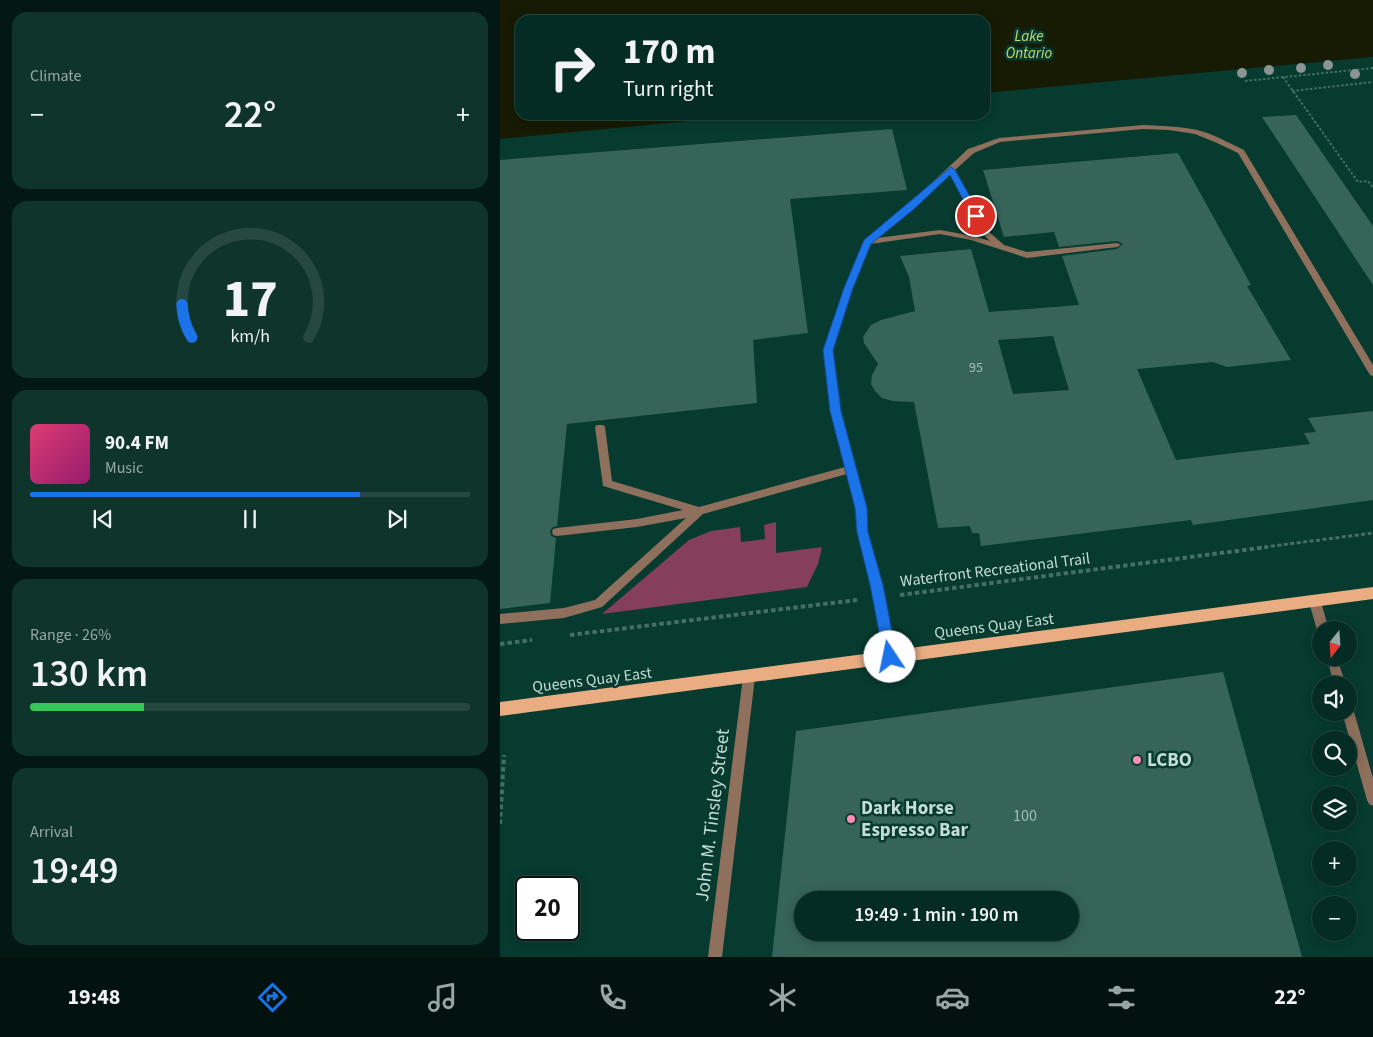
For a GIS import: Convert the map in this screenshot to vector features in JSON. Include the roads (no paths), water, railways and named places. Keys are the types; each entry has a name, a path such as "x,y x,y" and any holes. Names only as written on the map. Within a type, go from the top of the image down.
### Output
{"main road":[{"name":"Queens Quay East","path":"500,710 1373,593"}],"street":[{"path":"890,657 879,598 862,532 861,508 836,411 828,350 848,288 867,242 911,207 971,151 999,140 1143,127 1196,132 1220,141 1241,152 1373,373"},
{"path":"951,170 985,232 1001,247"},
{"path":"867,242 940,232 972,238 1026,255 1117,245"},
{"path":"600,427 607,483 700,512"},
{"path":"557,532 637,523 700,512 851,469"},
{"path":"500,618 564,613 598,604 700,512"},
{"path":"1315,602 1320,621"},
{"name":"John M. Tinsley Street","path":"714,957 749,677"},
{"path":"1351,721 1373,800"}],"water":[{"name":"Lake Ontario","path":"500,0 1373,0 1373,57 990,93 990,15 515,15 515,120 700,120 500,139"}],"place":[{"name":"LCBO","path":"1137,760"},
{"name":"Dark Horse Espresso Bar","path":"851,819"}]}
